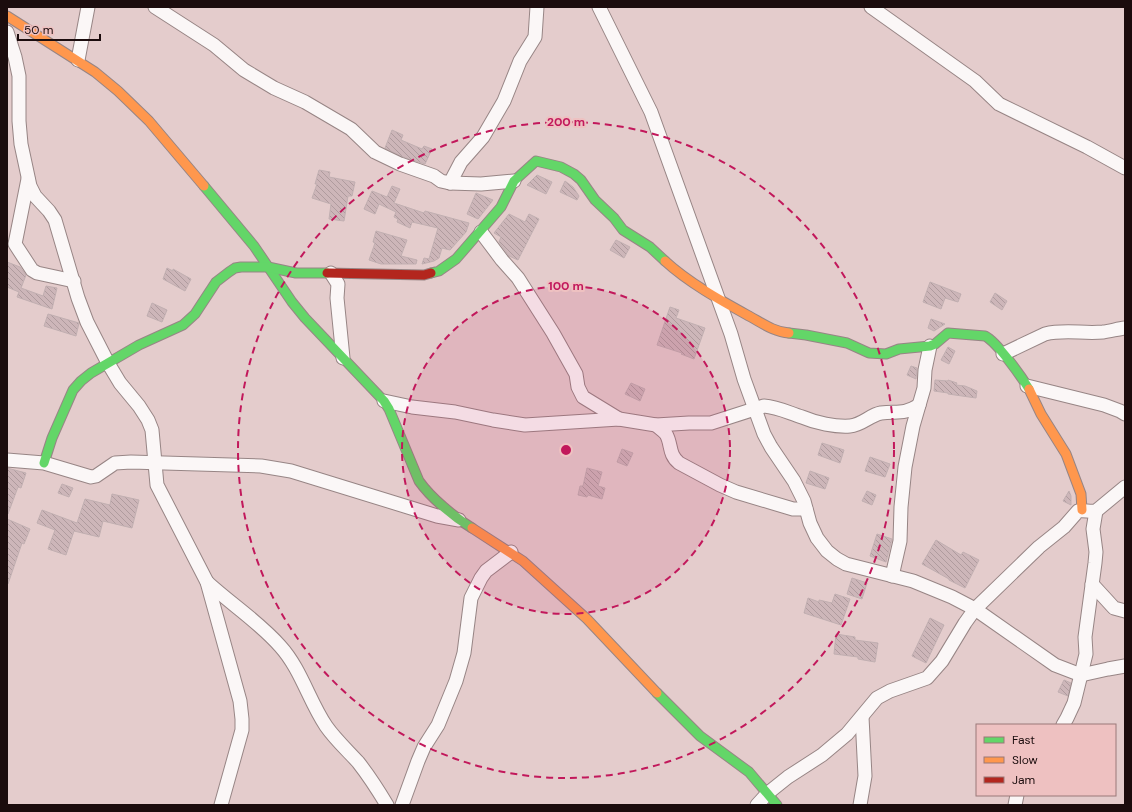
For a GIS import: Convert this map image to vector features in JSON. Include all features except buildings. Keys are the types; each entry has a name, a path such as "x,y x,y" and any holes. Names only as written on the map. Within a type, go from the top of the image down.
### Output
{"street":[{"path":"78,60 88,7"},
{"path":"154,7 214,45 244,70 274,88 305,102 351,129 375,152 400,164 434,176 441,181 450,183 481,184 514,181"},
{"path":"450,183 461,162 483,137 504,101 520,61 535,36 537,7"},
{"path":"599,7 651,112 731,334 744,379 756,408 764,434 794,481 804,501 810,522 817,538 827,551 846,564 930,588 975,609 1055,665 1081,675 1108,668 1125,666"},
{"path":"871,7 975,81 999,104 1087,147 1125,168"},
{"path":"7,16 95,72 118,91 149,121 254,246 292,302 384,401 392,416 419,481 424,488 460,521 523,561 590,622 700,736 742,767 768,793 777,805"},
{"path":"7,32 15,57 18,76 19,121 30,186 35,196 55,220 87,322 120,383 139,406 148,420 152,430 158,485 207,582 240,701 242,730 221,805"},
{"path":"44,463 52,438 73,390 80,381 139,345 182,325 195,314 216,282 229,272 241,267 268,267 296,273 424,275 439,271 456,259 502,207 514,181 536,161 542,161 567,169 581,180 595,200 624,230 650,247 676,271 718,299 778,331 847,343 869,353 877,354 886,354 900,349 930,346 935,344 948,333 980,335 989,338 1027,386 1041,414 1066,454 1081,494 1082,510"},
{"path":"28,177 15,244 12,250 37,273 74,281"},
{"path":"481,232 518,278 553,333 576,374 578,387 583,397 619,419"},
{"path":"331,273 338,284 337,306 343,358"},
{"path":"338,284 350,273"},
{"path":"1003,354 1045,334 1053,332 1103,332 1125,328"},
{"path":"892,576 900,541 901,507 905,467 924,388 925,370 930,346"},
{"path":"1027,386 1104,405 1125,414"},
{"path":"384,401 412,407 455,412 525,425 619,419 656,425 711,423 756,408 773,406 814,421 850,426 856,425 878,414 896,414 907,412 919,405"},
{"path":"896,414 909,421 914,426"},
{"path":"656,425 667,436 674,459 679,463 736,492 793,509 806,509"},
{"path":"7,460 44,463 91,477 96,476 115,463 155,462 253,465 291,472 437,516 460,521"},
{"path":"757,805 768,793 799,769 830,750 848,734 872,703 883,694 927,678 945,656 964,623 975,609 1039,546 1060,531 1078,511 1096,511 1125,487"},
{"path":"793,509 810,522"},
{"path":"1064,724 1068,718 1074,703 1086,654 1085,637 1096,552 1092,529 1096,511"},
{"path":"402,805 424,747 438,725 456,681 464,653 471,598 486,571 510,552"},
{"path":"207,582 281,647 293,664 326,726 338,743 358,763 372,781 387,805"},
{"path":"1092,584 1114,608 1125,611"},
{"path":"860,805 865,776 862,717"}],"traffic: fast":[{"path":"431,273 439,271 456,259 501,207 514,181 536,161 561,167 574,174 581,180 595,200 614,218 623,230 650,247 665,261"},
{"path":"204,186 254,246 292,302 305,318 384,401 389,409 419,481 443,507 472,528"},
{"path":"44,463 52,438 73,390 81,381 91,373 139,345 183,325 195,314 216,282 229,272 235,268 241,267 268,267 296,273 327,273"},
{"path":"789,333 847,343 869,353 886,354 899,349 930,346 935,344 948,333 985,336 990,339 1002,352 1029,389"},
{"path":"657,693 700,736 749,772 777,805"}],"traffic: slow":[{"path":"7,16 95,72 118,91 149,121 204,186"},
{"path":"665,261 684,277 716,297 768,327 789,333"},
{"path":"1029,389 1041,414 1066,454 1081,494 1082,510"},
{"path":"472,528 523,561 587,619 657,693"}],"traffic: jam":[{"path":"327,273 424,275 431,273"}]}
